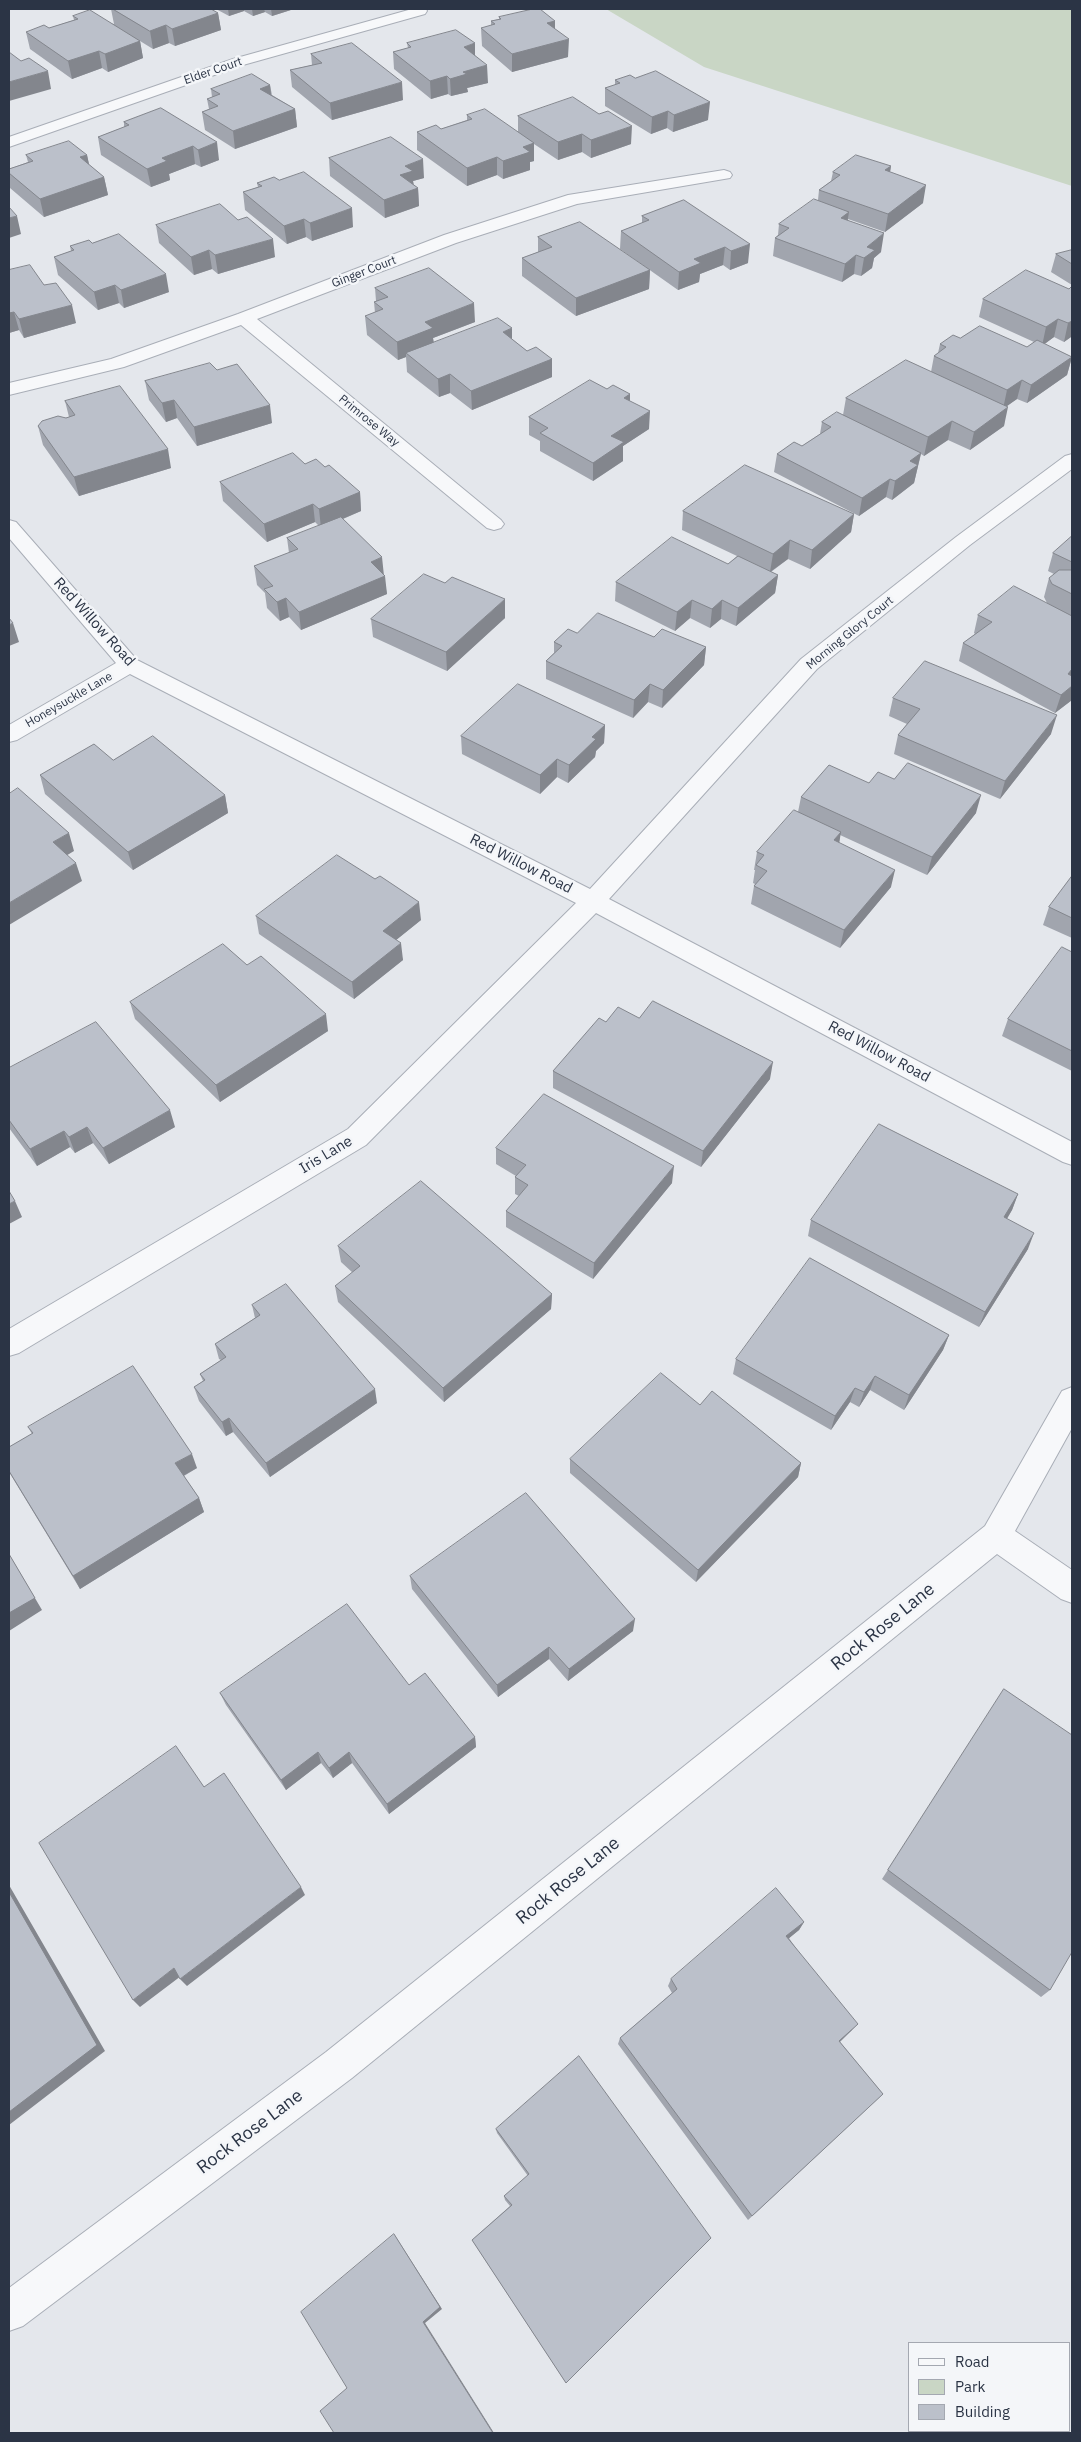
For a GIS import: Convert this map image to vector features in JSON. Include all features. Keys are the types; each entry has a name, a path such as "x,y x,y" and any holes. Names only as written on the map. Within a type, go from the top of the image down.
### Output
{"street":[{"name":"Elder Court","path":"9,142 238,62 420,11"},
{"name":"Ginger Court","path":"9,388 118,363 244,318 450,238 574,198 724,175"},
{"name":"Primrose Way","path":"244,318 494,524"},
{"name":"Morning Glory Court","path":"593,901 809,664 963,541 1072,460"},
{"name":"Red Willow Road","path":"9,526 129,665 593,901 1072,1154"},
{"name":"Honeysuckle Lane","path":"9,735 129,665"},
{"name":"Iris Lane","path":"9,1344 357,1136 593,901"},
{"name":"Rock Rose Lane","path":"9,2312 339,2066 996,1536 1072,1400"},
{"path":"996,1536 1072,1588"}],"green space":[{"path":"606,9 1072,9 1072,186 704,67"}],"building":[{"path":"113,9 211,9 218,13 172,29 166,25 150,31"},
{"path":"540,9 555,21 547,23 569,39 512,54 481,28 495,24 491,21 501,19 499,17"},
{"path":"90,10 140,41 105,54 99,51 68,61 26,32 44,25 49,28 78,19 73,16"},
{"path":"456,30 475,43 464,47 487,65 463,72 467,74 450,79 447,76 430,81 393,52 411,47 407,43"},
{"path":"352,43 402,82 330,103 290,70 322,63 311,54"},
{"path":"9,52 21,61 29,58 48,71 9,82"},
{"path":"656,71 710,102 674,115 668,111 652,117 605,88 620,83 615,80 630,75 635,78"},
{"path":"252,74 270,85 260,89 295,109 233,131 202,112 218,106 207,99 220,94 211,89"},
{"path":"573,97 599,114 608,111 632,126 591,140 582,134 558,142 518,116"},
{"path":"161,108 217,142 198,150 193,146 162,158 167,161 147,169 98,137 129,125 124,122"},
{"path":"485,109 534,143 523,147 530,152 503,161 497,157 467,168 417,132 436,125 441,129 472,119 467,115"},
{"path":"391,137 423,159 405,166 413,171 400,175 418,188 384,200 329,158"},
{"path":"69,141 87,155 80,157 104,177 40,199 9,173 9,169 33,161 26,155"},
{"path":"856,155 891,166 885,170 926,185 888,214 819,190 840,175 833,172"},
{"path":"304,172 352,208 310,223 304,219 284,226 243,192 262,186 257,183 274,177 279,180"},
{"path":"814,199 849,212 841,218 884,233 867,247 875,250 864,258 856,255 845,264 775,238 789,228 779,224"},
{"path":"684,200 750,244 731,251 725,247 694,259 701,263 679,272 621,231 649,220 642,216"},
{"path":"220,204 238,220 247,217 273,239 215,255 209,250 191,257 156,225"},
{"path":"9,207 17,216 9,218"},
{"path":"580,222 650,270 576,298 522,258 552,247 538,237"},
{"path":"119,234 166,274 121,290 115,285 94,292 54,257 74,250 70,246 89,240 92,243"},
{"path":"1072,250 1072,264 1056,254"},
{"path":"30,265 44,285 56,283 72,305 19,319 14,312 9,313 9,270"},
{"path":"429,268 474,303 425,322 433,328 397,342 365,316 383,309 374,302 388,297 375,288"},
{"path":"1026,270 1069,289 1072,286 1072,321 1068,323 1058,319 1046,327 983,299"},
{"path":"498,318 512,328 503,332 527,351 536,347 552,359 471,391 450,374 438,379 406,353"},
{"path":"980,326 1027,347 1037,340 1072,357 1031,385 1022,380 1007,390 934,356 946,347 940,344 953,335 960,338"},
{"path":"906,360 1008,407 974,432 952,421 928,437 846,398"},
{"path":"210,363 217,370 237,364 270,405 194,427 174,400 162,403 145,381"},
{"path":"590,380 607,389 613,385 630,394 624,398 650,411 611,436 624,442 593,463 540,433 548,428 529,417"},
{"path":"120,386 168,449 74,477 38,426 42,421 58,416 66,418 75,415 65,401"},
{"path":"837,412 921,453 910,461 918,465 895,481 890,479 862,498 777,454 794,442 802,446 831,427 822,422"},
{"path":"293,453 305,464 316,459 325,467 329,465 360,492 319,509 313,504 264,524 220,482"},
{"path":"745,465 854,514 812,550 790,540 773,554 683,511"},
{"path":"341,517 382,557 371,562 385,576 299,612 286,598 277,602 264,589 273,586 254,566 298,549 287,538"},
{"path":"1072,536 1072,562 1053,553"},
{"path":"672,537 728,564 738,556 778,575 738,608 722,600 712,609 692,600 677,612 616,582"},
{"path":"1072,569 1072,594 1052,584 1049,578 1059,570"},
{"path":"424,574 445,583 452,577 505,599 446,652 371,619"},
{"path":"1014,586 1072,616 1072,669 1068,674 1072,676 1072,686 1061,695 963,643 992,622 978,615"},
{"path":"598,613 654,637 662,629 706,647 663,690 650,684 634,700 546,661 562,646 554,642 568,629 577,633"},
{"path":"925,661 1057,715 1005,781 898,735 920,709 893,698"},
{"path":"518,684 605,725 592,737 596,739 569,765 557,759 540,775 461,736"},
{"path":"153,736 225,795 128,852 40,775 94,744 113,760"},
{"path":"908,763 981,795 932,857 801,797 829,765 869,783 878,772 894,779"},
{"path":"18,788 69,833 53,842 76,863 9,903 9,794"},
{"path":"794,810 841,832 834,840 895,870 844,930 754,886 767,871 756,865 764,855 757,852"},
{"path":"337,855 375,879 380,876 419,902 383,931 401,943 352,982 256,916"},
{"path":"1072,876 1072,918 1049,907"},
{"path":"223,944 247,965 261,956 326,1014 216,1085 130,1002"},
{"path":"1062,947 1072,952 1072,1051 1008,1019"},
{"path":"653,1001 773,1062 703,1151 553,1071 599,1018 606,1022 618,1007 639,1018"},
{"path":"96,1022 170,1110 103,1148 87,1127 69,1137 64,1131 30,1149 9,1120 9,1068"},
{"path":"544,1094 674,1166 594,1263 506,1211 528,1185 515,1177 526,1165 496,1148"},
{"path":"879,1124 1018,1194 1004,1217 1034,1233 985,1312 811,1220"},
{"path":"421,1181 552,1294 443,1388 335,1286 360,1266 338,1246"},
{"path":"9,1191 15,1201 9,1204"},
{"path":"810,1258 949,1335 909,1395 875,1376 864,1392 855,1388 835,1416 736,1359"},
{"path":"286,1284 375,1389 266,1463 229,1418 222,1422 194,1387 205,1380 200,1374 226,1357 215,1344 260,1315 252,1305"},
{"path":"133,1366 192,1454 175,1463 199,1498 73,1576 9,1471 9,1447 33,1433 28,1427"},
{"path":"661,1373 700,1405 712,1391 801,1463 698,1570 570,1459"},
{"path":"526,1493 635,1619 569,1669 549,1647 497,1685 410,1576"},
{"path":"9,1554 35,1598 9,1613"},
{"path":"347,1604 409,1685 425,1673 475,1737 387,1804 349,1752 329,1768 318,1752 281,1780 220,1693"},
{"path":"1004,1689 1072,1735 1072,1952 1050,1990 888,1870"},
{"path":"176,1746 204,1787 224,1773 301,1887 180,1979 174,1968 133,2000 39,1843"},
{"path":"776,1888 804,1922 786,1936 858,2024 839,2041 883,2094 752,2216 620,2038 677,1989 671,1979"},
{"path":"9,1892 97,2045 9,2112"},
{"path":"579,2056 711,2238 566,2383 472,2240 512,2205 504,2196 529,2174 496,2129"},
{"path":"394,2234 440,2307 423,2322 493,2433 334,2433 320,2411 347,2388 301,2312"}]}
